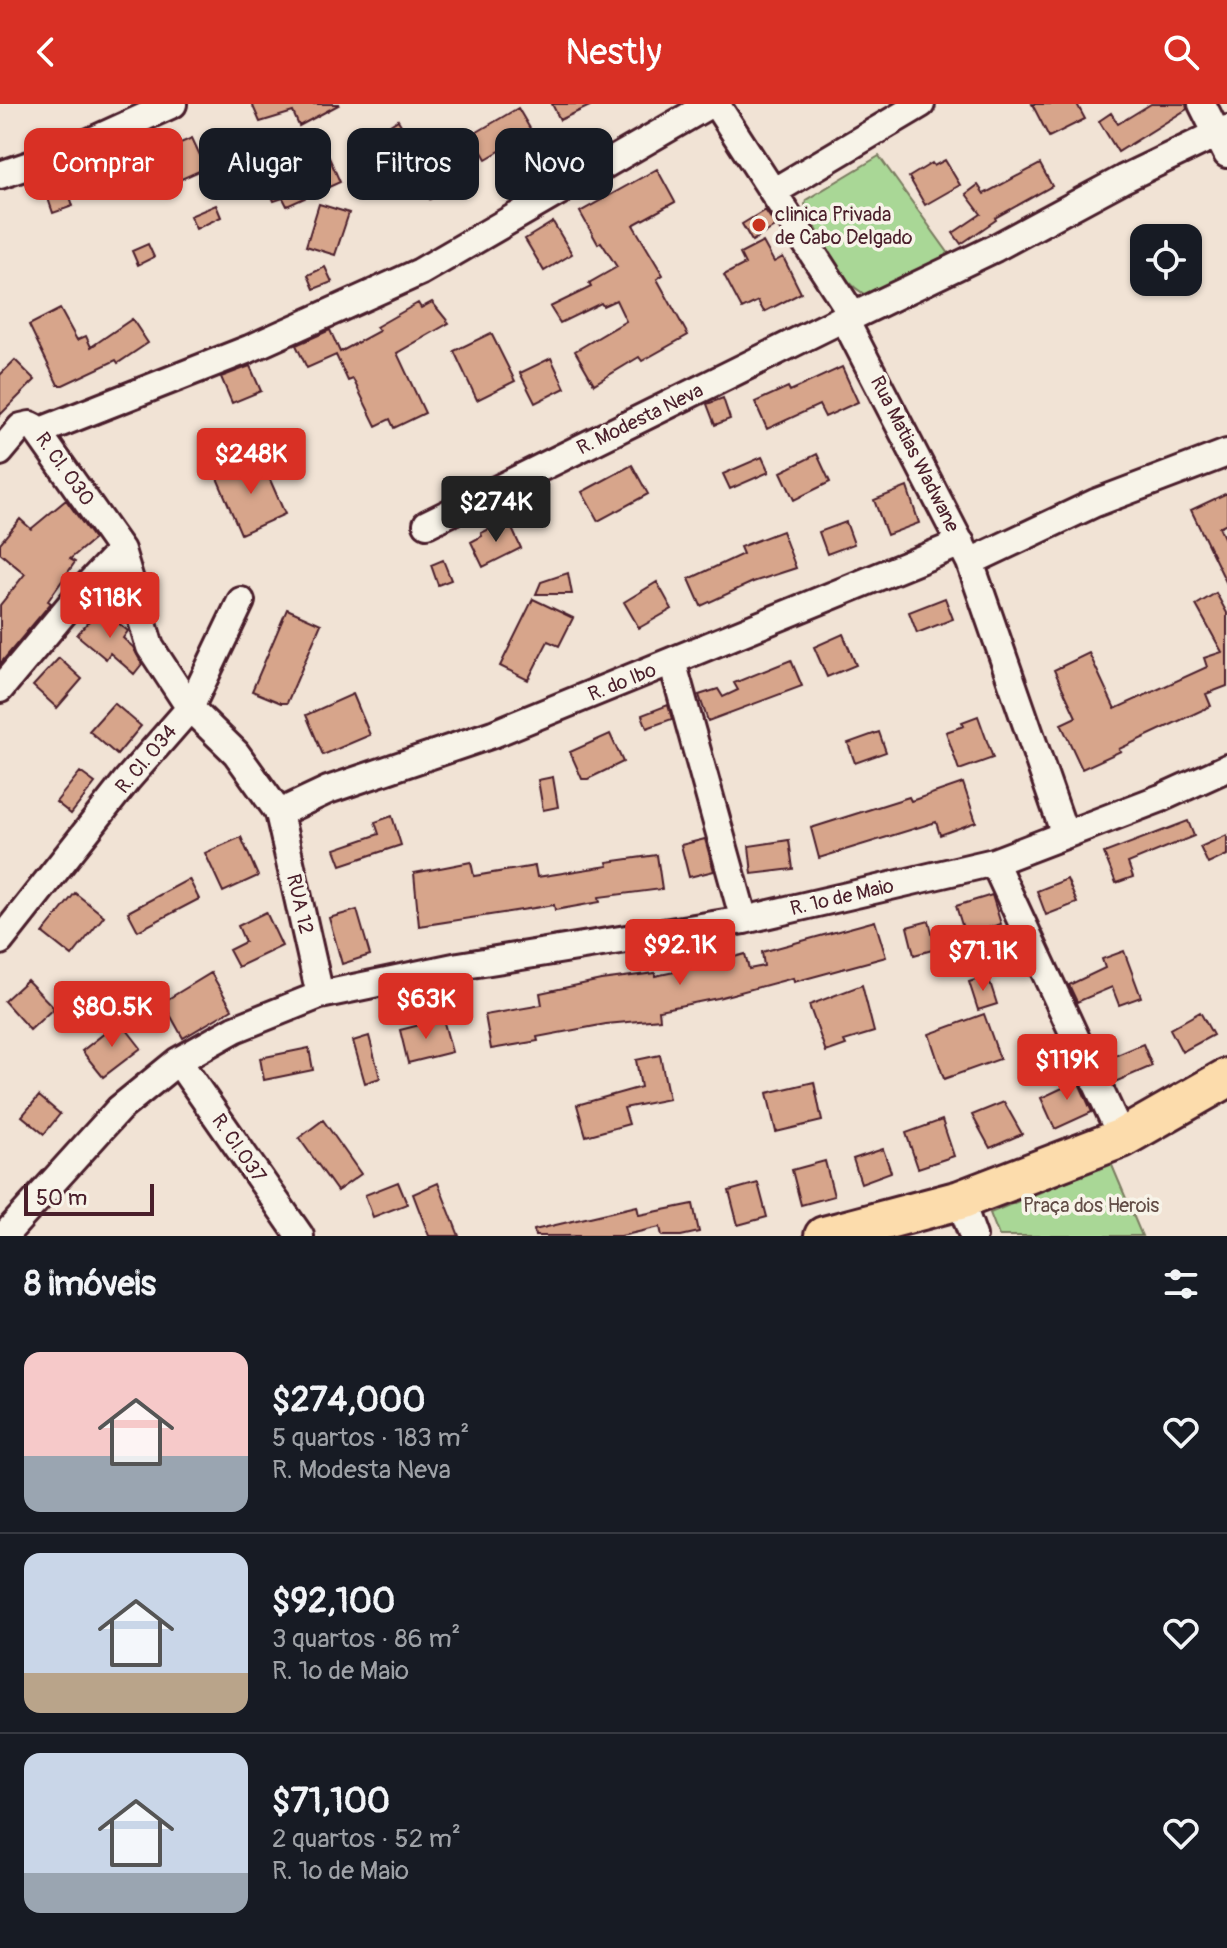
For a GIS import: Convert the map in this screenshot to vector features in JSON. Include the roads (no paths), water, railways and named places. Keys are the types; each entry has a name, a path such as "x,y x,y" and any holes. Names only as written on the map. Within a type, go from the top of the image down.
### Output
{"highway":[{"path":"824,1236 960,1200 1122,1138 1227,1078"}],"street":[{"path":"0,175 65,153 173,104"},
{"path":"38,432 249,349 420,272 710,104"},
{"name":"Rua Matias Wadwane","path":"716,104 849,317 966,553 1065,835"},
{"path":"773,192 921,104"},
{"path":"1202,104 1224,139"},
{"name":"R. Modesta Neva","path":"427,524 985,253 1123,179 1224,139"},
{"name":"R. Cl. 030","path":"0,452 21,427 30,425 121,550"},
{"name":"R. do Ibo","path":"279,813 328,790 493,734 672,661 1227,453"},
{"path":"0,689 82,591 121,550"},
{"name":"R. Cl. 034","path":"0,941 127,780 190,708 150,647 121,550"},
{"path":"241,601 190,708 236,753 279,813"},
{"path":"672,661 744,920"},
{"name":"R. 1º de Maio","path":"4,1236 119,1109 178,1061 235,1029 320,995 459,966 744,920 994,862 1161,798 1227,768"},
{"name":"RUA 12","path":"279,813 320,995"},
{"path":"994,862 1122,1138"},
{"name":"R. CI.037","path":"178,1061 300,1236"},
{"path":"960,1200 973,1236"}],"place":[{"name":"clinica Privada de Cabo Delgado","path":"759,225"}],"park label":[{"name":"Praça dos Herois","path":"1091,1205"}]}
